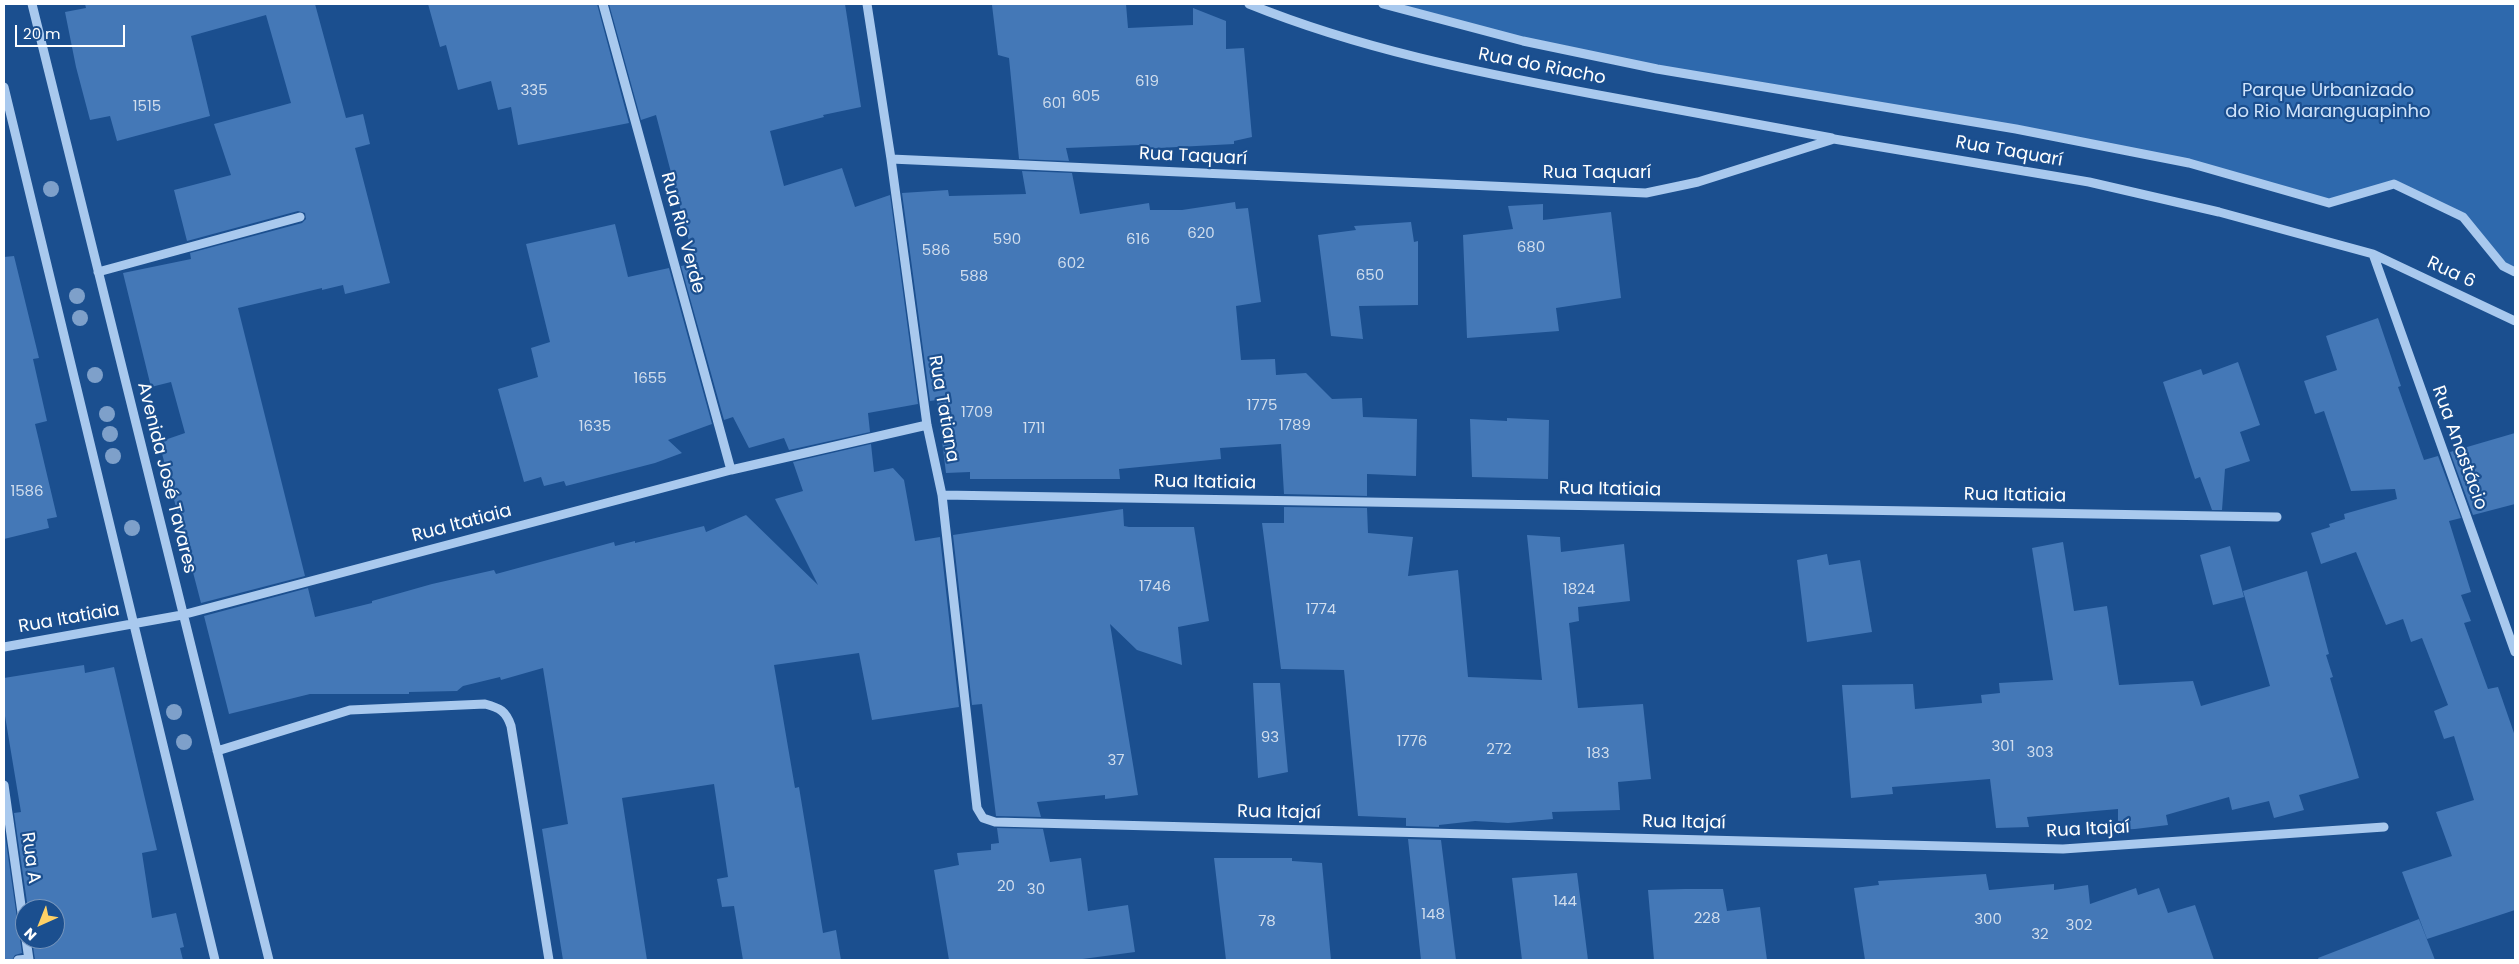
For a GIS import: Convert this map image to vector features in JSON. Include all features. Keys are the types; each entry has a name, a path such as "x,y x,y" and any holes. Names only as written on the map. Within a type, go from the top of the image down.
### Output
{"street":[{"name":"Avenida José Tavares","path":"32,4 269,960"},
{"name":"Rua Rio Verde","path":"602,4 731,470"},
{"name":"Rua Tatiana","path":"867,4 891,159 926,426 942,495 977,808 983,818"},
{"name":"Rua do Riacho","path":"1249,4 1303,25 1350,39 1501,77 1834,138"},
{"path":"1383,4 1523,42 1657,69 2016,129 2188,162 2329,203 2394,184 2463,217 2503,266 2515,272"},
{"path":"4,87 215,960"},
{"name":"Rua Taquarí","path":"891,159 1646,193 1698,182 1834,138 2089,182 2219,212 2373,254"},
{"path":"98,272 300,217"},
{"name":"Rua 6","path":"2373,254 2515,321"},
{"name":"Rua Anastácio","path":"2373,254 2515,652"},
{"name":"Rua Itatiaia","path":"4,647 182,614 731,470 926,426"},
{"name":"Rua Itatiaia","path":"942,495 2277,517"},
{"path":"217,751 350,710 486,704 498,707 506,712 510,726 549,960"},
{"name":"Rua A","path":"4,785 20,899"},
{"name":"Rua Itajaí","path":"983,818 995,822 2063,850 2384,827"},
{"path":"18,960 29,959"}],"green space":[{"name":"Parque Urbanizado do Rio Maranguapinho","path":"1383,4 2515,4 2515,272 2503,266 2463,217 2394,184 2329,203 2188,162 1657,69"}],"building":[{"path":"85,4 315,4 346,118 363,114 370,144 355,148 390,283 345,294 343,285 322,290 322,288 238,308 305,576 201,603 159,442 185,433 171,382 151,387 123,273 191,259 190,253 302,223 306,219 305,213 298,211 187,241 174,190 231,175 214,124 291,103 266,15 191,36 210,116 117,141 110,116 90,120 76,67 65,12 86,8"},
{"path":"428,4 597,4 629,123 518,145 511,107 498,110 491,81 458,90 446,45 440,47"},
{"path":"609,4 845,4 861,107 823,115 824,117 770,131 784,186 842,168 855,207 890,195 918,404 868,413 870,432 789,450 784,438 749,448 733,417 724,420 681,266 691,264 688,255 692,253 656,115 641,120"},
{"path":"1126,4 1128,28 1193,25 1193,8 1226,21 1226,49 1244,48 1252,137 1234,141 1234,144 1140,149 1140,145 1066,148 1069,161 1019,159 1009,58 998,55 992,5"},
{"path":"1022,171 1072,173 1080,214 1149,203 1150,210 1182,210 1235,202 1236,209 1248,208 1261,302 1236,306 1241,360 1275,359 1276,375 1306,373 1332,399 1362,398 1363,417 1417,419 1416,476 1367,474 1367,496 1284,494 1281,444 1220,448 1221,459 1119,469 1120,479 970,479 970,472 946,473 937,400 930,401 902,193 948,190 949,196 1026,194"},
{"path":"1543,204 1543,220 1611,212 1621,298 1556,308 1559,331 1467,338 1463,235 1513,229 1508,206"},
{"path":"1411,222 1414,242 1418,241 1418,305 1359,306 1363,339 1331,336 1318,235 1356,230 1354,226"},
{"path":"615,224 628,277 669,268 712,424 668,440 682,453 655,463 566,486 564,481 544,486 541,477 524,482 498,389 538,377 531,348 550,342 526,244"},
{"path":"14,256 39,358 33,359 47,421 35,424 57,517 47,519 49,528 4,539 4,257"},
{"path":"2378,318 2401,386 2398,387 2424,460 2438,456 2461,518 2449,521 2471,592 2461,595 2471,621 2464,623 2488,689 2498,687 2515,736 2515,910 2427,939 2402,872 2452,856 2436,812 2474,800 2454,736 2444,739 2434,711 2448,705 2422,638 2411,642 2403,619 2386,625 2356,552 2321,564 2311,533 2330,527 2329,524 2345,519 2344,514 2397,499 2395,489 2351,491 2324,411 2315,414 2304,381 2337,370 2326,336"},
{"path":"2238,362 2260,425 2240,432 2250,461 2225,469 2222,510 2212,510 2200,477 2195,479 2163,382 2201,369 2203,375"},
{"path":"1507,418 1549,420 1548,479 1472,477 1470,419 1507,421"},
{"path":"2515,433 2515,504 2473,515 2450,452"},
{"path":"871,444 874,472 893,468 904,480 915,541 940,537 959,707 872,720 859,653 774,665 795,788 799,787 823,933 836,930 841,960 743,960 734,906 722,907 717,879 728,877 714,784 622,798 647,960 563,960 542,829 568,824 543,668 501,680 500,677 463,686 457,691 409,692 409,694 310,694 229,714 204,616 308,588 315,617 372,603 372,601 432,584 494,570 496,574 614,542 615,546 635,541 635,543 704,526 706,532 746,515 818,585 775,499 803,491 793,462"},
{"path":"1284,507 1367,508 1368,533 1413,537 1408,576 1458,570 1468,677 1542,680 1527,535 1560,537 1561,552 1624,544 1630,601 1578,607 1579,621 1569,623 1578,708 1643,704 1651,779 1618,782 1620,810 1552,812 1553,819 1508,823 1475,821 1439,825 1439,827 1406,826 1406,818 1358,816 1344,670 1281,669 1262,523 1284,523"},
{"path":"1123,509 1124,526 1194,527 1209,621 1178,627 1182,665 1137,650 1110,624 1138,795 1105,799 1105,795 1037,802 1041,817 996,816 982,704 972,705 953,535"},
{"path":"2063,542 2074,611 2107,606 2119,685 2193,681 2201,706 2270,686 2243,591 2307,571 2329,654 2326,655 2333,677 2330,678 2359,778 2299,795 2304,810 2274,818 2269,801 2232,810 2229,797 2166,815 2168,825 2118,830 2118,809 2027,817 2029,827 1996,828 1990,779 1892,787 1893,794 1851,798 1842,685 1913,684 1915,709 1982,703 1981,695 2000,693 1999,683 2053,680 2032,548"},
{"path":"2230,546 2244,597 2213,605 2200,555"},
{"path":"1827,554 1829,565 1860,560 1872,632 1807,642 1797,560"},
{"path":"84,665 85,673 114,667 157,850 142,853 152,918 176,913 184,947 180,948 183,960 35,960 33,949 65,949 65,899 27,899 14,813 21,812 4,710 4,678"},
{"path":"1253,683 1280,683 1288,772 1258,778"},
{"path":"4,828 15,904 15,949 21,949 22,953 15,955 12,960 4,960"},
{"path":"997,828 1043,829 1050,862 1081,858 1088,911 1128,905 1135,952 1075,960 949,960 934,870 959,865 957,853 991,850 991,844 999,843"},
{"path":"1408,839 1441,840 1456,960 1421,960"},
{"path":"1214,858 1292,858 1292,861 1322,863 1331,960 1226,960"},
{"path":"1577,873 1588,960 1522,960 1512,878"},
{"path":"1986,874 1989,890 2054,884 2054,890 2088,885 2090,904 2136,888 2138,895 2159,888 2168,913 2195,905 2214,960 1865,960 1854,888 1879,885 1878,881"},
{"path":"1723,889 1727,911 1760,907 1767,960 1654,960 1648,890"},
{"path":"2419,919 2435,960 2319,960 2318,958"}]}
